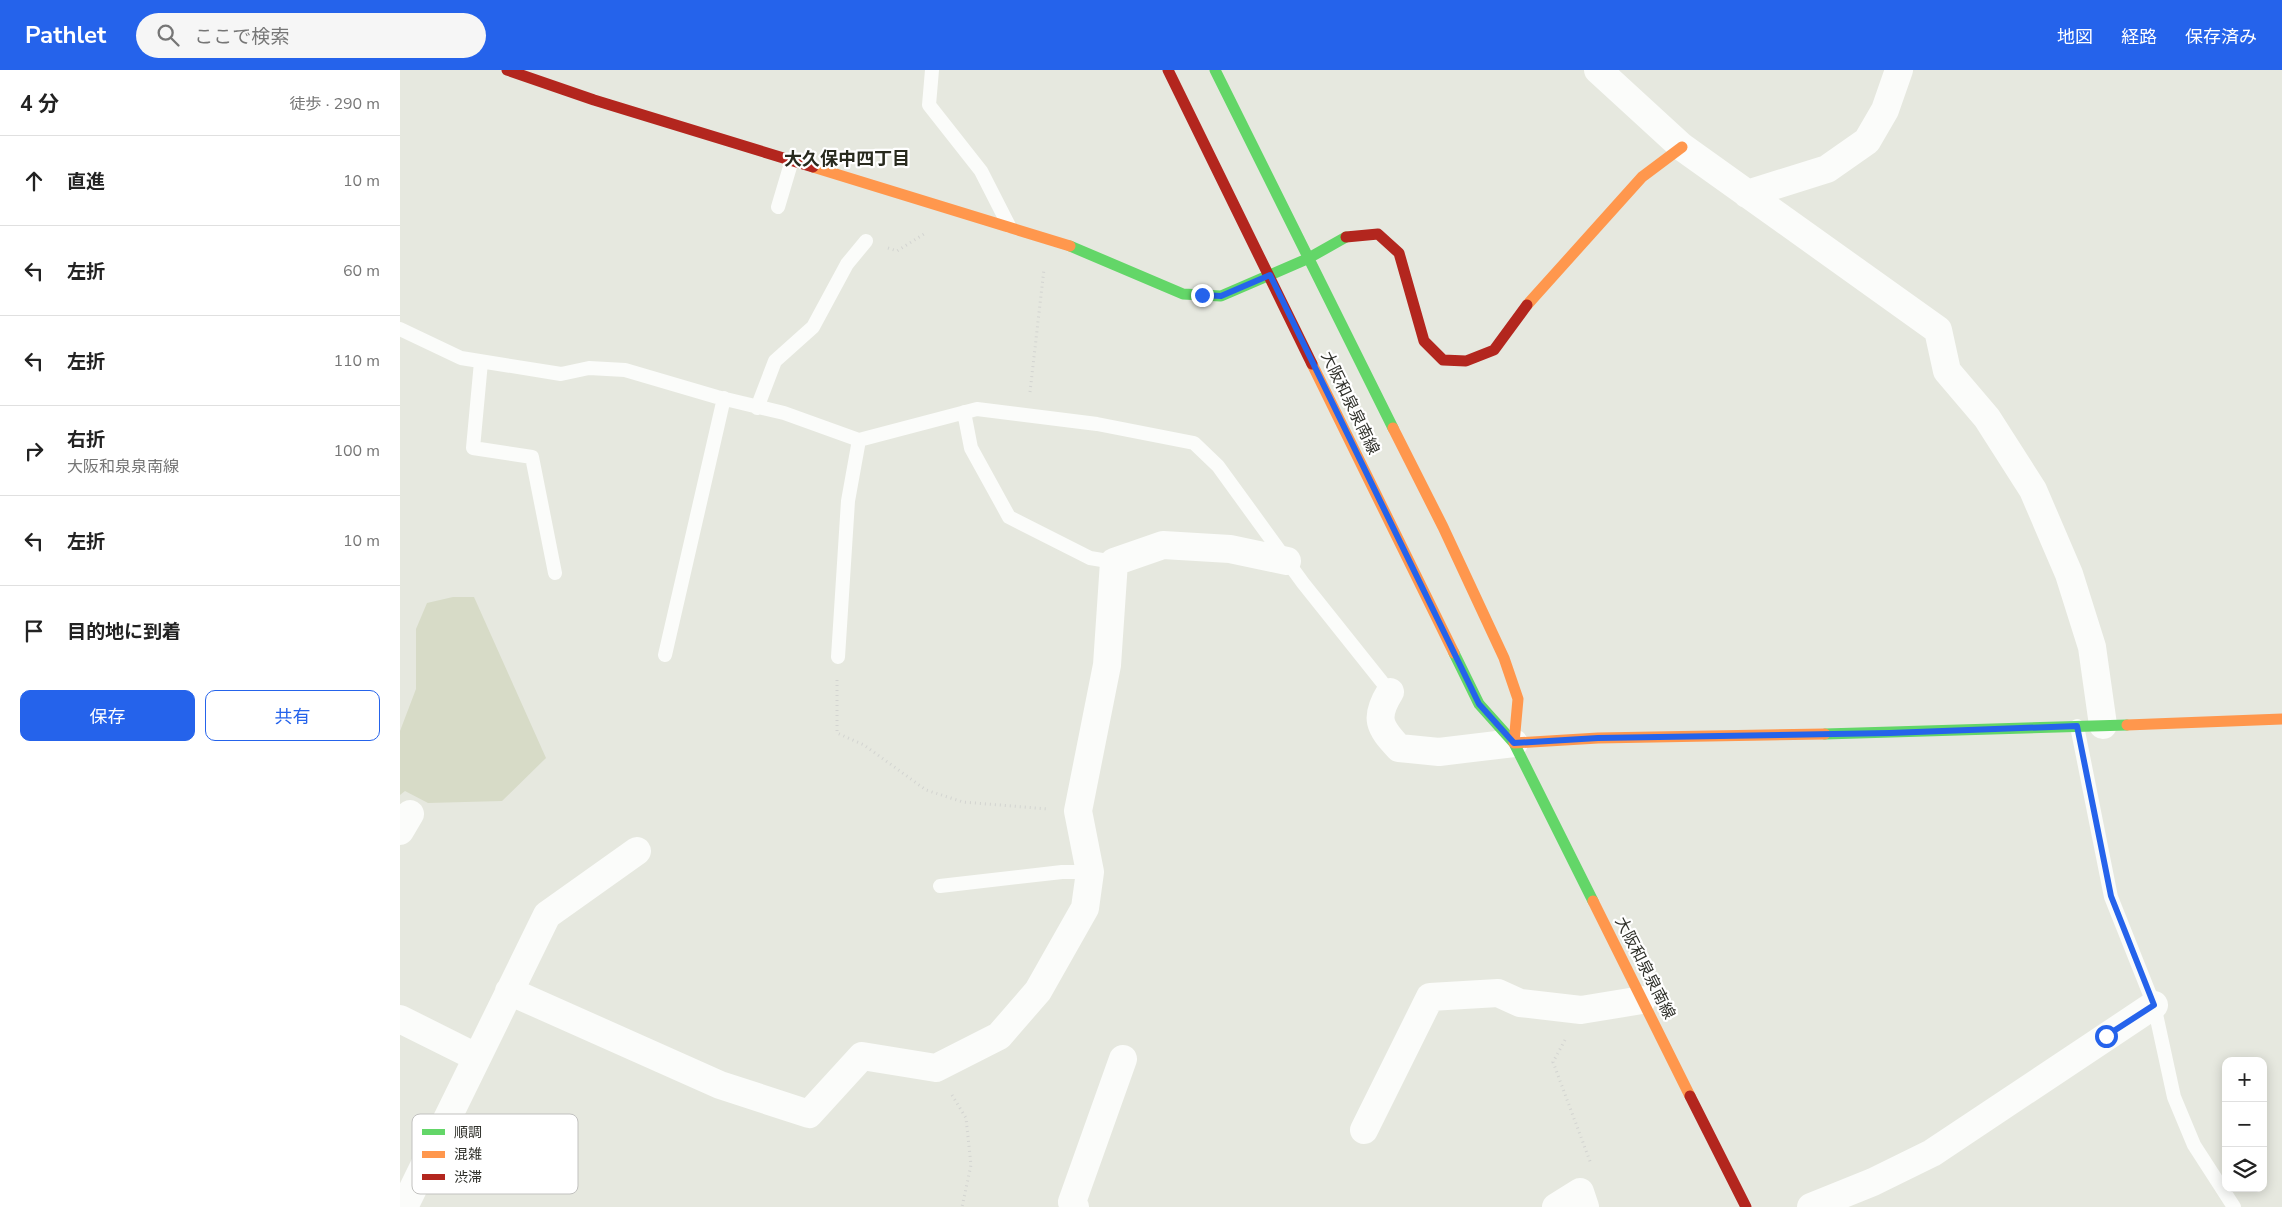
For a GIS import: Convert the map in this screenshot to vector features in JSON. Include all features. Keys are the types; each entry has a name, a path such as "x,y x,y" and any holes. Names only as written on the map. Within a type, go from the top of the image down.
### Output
{"street":[{"path":"506,70 594,100 1060,242 1183,294 1221,296 1307,259 1346,237 1378,234 1400,253 1424,341 1443,360 1466,361 1494,350 1534,296 1642,177 1682,147"},
{"name":"大阪和泉泉南線","path":"1168,70 1479,704 1514,743 1746,1207"},
{"name":"大阪和泉泉南線","path":"1215,70 1307,259 1443,527 1504,658 1518,699 1514,743"},
{"path":"1598,70 1628,83 1682,147 1938,330 1947,371 1987,418 2033,490 2069,574 2092,647 2090,726"},
{"path":"1747,194 1827,169 1867,141 1885,110 1899,70"},
{"path":"509,991 720,1085 809,1114 862,1056 936,1068 999,1036 1038,991 1085,908 1090,872 1078,811 1107,665 1114,562 1163,545 1230,549 1287,561"},
{"path":"1390,692 1380,708 1382,731 1399,748 1439,752 1514,743 1598,738 1890,733 2282,719"},
{"path":"449,1114 547,916 637,851"},
{"path":"1364,1130 1430,996 1498,994 1520,1004 1581,1010 1642,1000"},
{"path":"1811,1207 1873,1182 1932,1153 2154,1005"},
{"path":"400,1019 476,1058"},
{"path":"1075,1207 1072,1202 1123,1058"},
{"path":"404,1207 412,1190"},
{"path":"1556,1207 1583,1200"}],"lane":[{"path":"932,70 929,105 981,171 1009,226"},
{"path":"778,207 792,160"},
{"path":"757,408 775,361 813,327 847,264 866,241"},
{"path":"400,329 461,358 561,374 589,368 625,370 757,408 784,413 859,440 977,409 1097,424 1194,444 1218,466 1287,561 1390,692"},
{"path":"480,362 473,448 532,457 555,573"},
{"path":"665,655 724,398"},
{"path":"964,412 971,448 1009,516 1090,558 1114,562"},
{"path":"838,657 848,500 859,440"},
{"path":"2090,726 2111,896 2154,1005 2174,1097 2194,1145 2234,1207"},
{"path":"940,886 1062,872 1090,872"}],"path":[{"path":"866,241 896,251 959,211"},
{"path":"1027,415 1044,262 1060,242"},
{"path":"838,657 837,733 864,745 926,790 963,802 1078,811"},
{"path":"1581,1010 1553,1062 1594,1171 1583,1200"},
{"path":"936,1068 966,1118 971,1165 962,1207"}],"green space":[{"path":"453,597 474,597 546,758 502,801 428,803 405,791 400,795 400,731 416,689 416,629 427,603"}],"traffic: fast":[{"path":"1215,70 1393,428"},
{"path":"1070,246 1183,294 1221,296 1307,259 1346,237"},
{"path":"1454,653 1479,704 1514,743 1593,901"},
{"path":"1825,734 2127,725"}],"traffic: slow":[{"path":"1527,305 1642,177 1682,147"},
{"path":"813,167 1070,246"},
{"path":"1312,364 1454,653"},
{"path":"1393,428 1443,527 1504,658 1518,699 1514,743"},
{"path":"2127,725 2282,719"},
{"path":"1514,743 1598,738 1825,734"},
{"path":"1593,901 1690,1096"}],"traffic: jam":[{"path":"507,70 594,100 813,167"},
{"path":"1168,70 1312,364"},
{"path":"1346,237 1378,234 1399,253 1424,341 1443,360 1466,361 1494,350 1527,305"},
{"path":"1690,1096 1746,1207"}],"district":[{"name":"大久保中四丁目","path":"847,159"}],"route":[{"path":"1202,295 1221,296 1270,275 1479,704 1514,743 1598,738 1890,733 2077,726 2111,896 2154,1005 2106,1036"}]}
